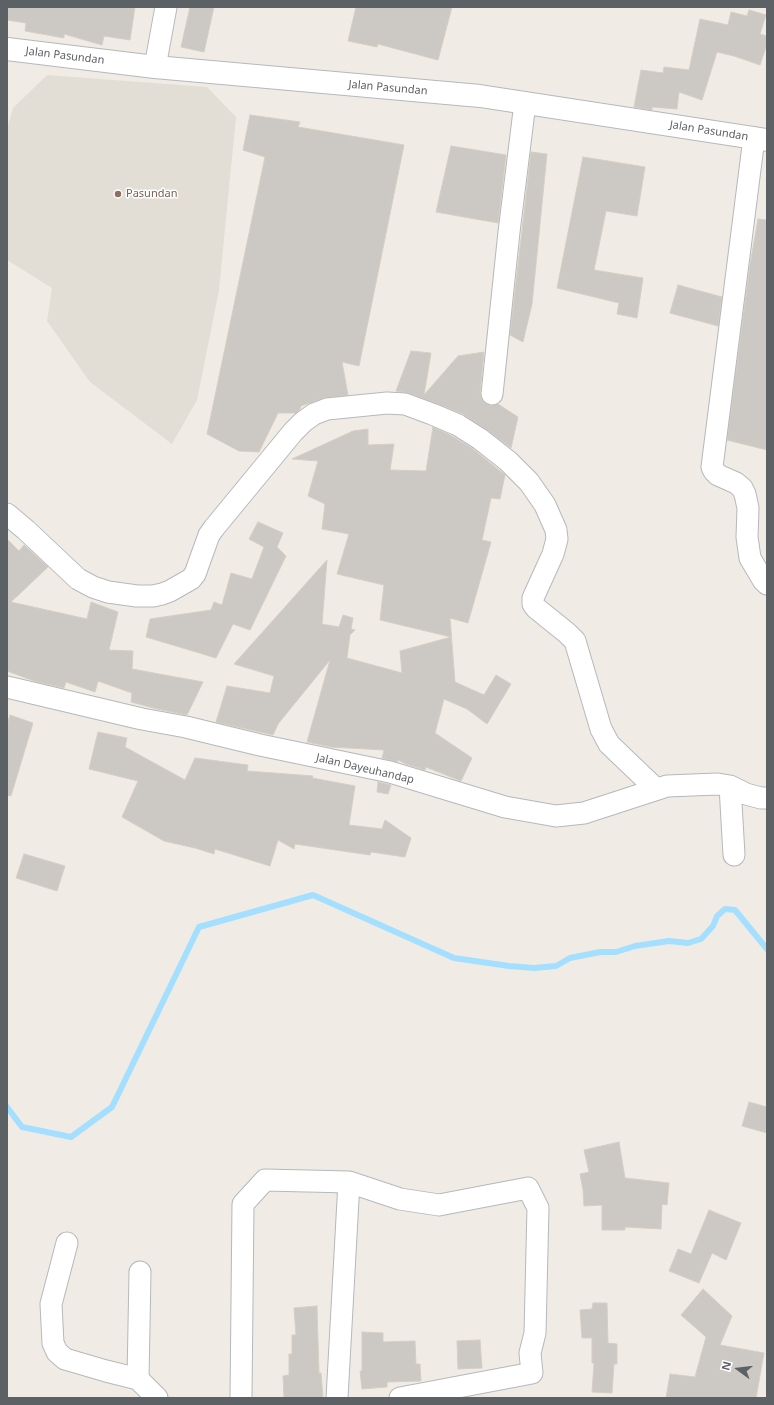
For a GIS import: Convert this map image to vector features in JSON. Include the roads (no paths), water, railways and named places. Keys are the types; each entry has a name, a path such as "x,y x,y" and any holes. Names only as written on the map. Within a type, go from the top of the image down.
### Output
{"street":[{"path":"155,67 166,7"},
{"name":"Jalan Pasundan","path":"7,49 155,67 480,96 760,139"},
{"path":"492,394 509,224 525,102"},
{"path":"760,139 712,467 718,474 736,483 742,488 745,494 748,508 747,537 750,558 765,582"},
{"path":"7,514 78,579 108,592 137,596 153,596 162,594 170,591 196,574 209,535 293,432 314,414 328,409 387,403 405,404 432,414 464,428 508,461 529,482 545,504 556,530 557,539 553,554 533,598 533,604 567,633 574,642 600,729 609,744 661,787"},
{"name":"Jalan Dayeuhandap","path":"7,687 260,745 390,772 505,807 556,816 584,813 661,787 724,785 746,794 767,798"},
{"path":"724,785 734,855"},
{"path":"241,1398 243,1204 265,1180 348,1182 400,1199 439,1205 528,1188 538,1208 535,1333 530,1352 532,1373 400,1398"},
{"path":"337,1398 348,1182"},
{"path":"67,1243 50,1304 53,1343 57,1352 65,1359 138,1379 157,1398"},
{"path":"138,1379 140,1272"}],"waterway":[{"path":"7,1107 22,1127 71,1137 112,1107 199,927 313,895 454,958 509,966 534,968 556,966 570,958 600,952 616,952 635,946 669,941 688,943 701,939 713,926 717,916 725,909 735,910 767,949"}],"place":[{"name":"Pasundan","path":"118,194"}]}
